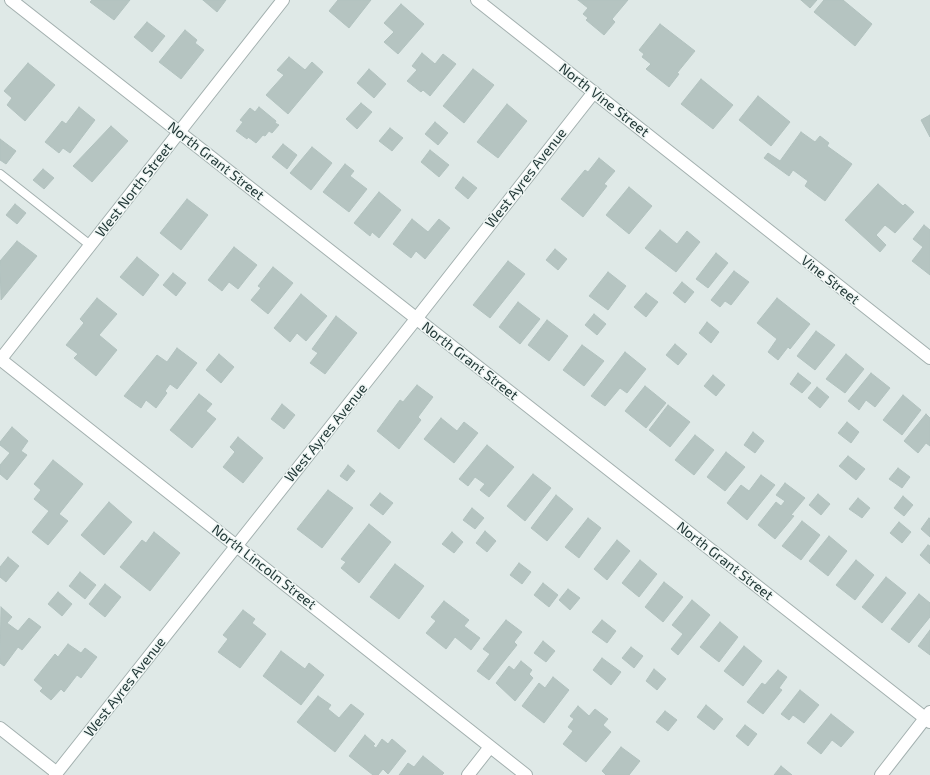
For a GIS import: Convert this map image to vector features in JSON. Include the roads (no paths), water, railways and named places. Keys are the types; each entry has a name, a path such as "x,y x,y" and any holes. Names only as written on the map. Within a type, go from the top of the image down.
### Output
{"street":[{"name":"North Grant Street","path":"11,0 416,319 928,717"},
{"name":"West North Street","path":"0,360 283,0"},
{"name":"North Vine Street","path":"478,0 731,200"},
{"name":"West Ayres Avenue","path":"56,774 594,92"},
{"name":"Vine Street","path":"731,200 930,358"},
{"name":"North Lincoln Street","path":"0,360 526,775"},
{"path":"880,775 928,717"},
{"path":"0,728 56,774"},
{"path":"468,775 490,747"}],"lane":[{"path":"0,174 90,245"}]}
